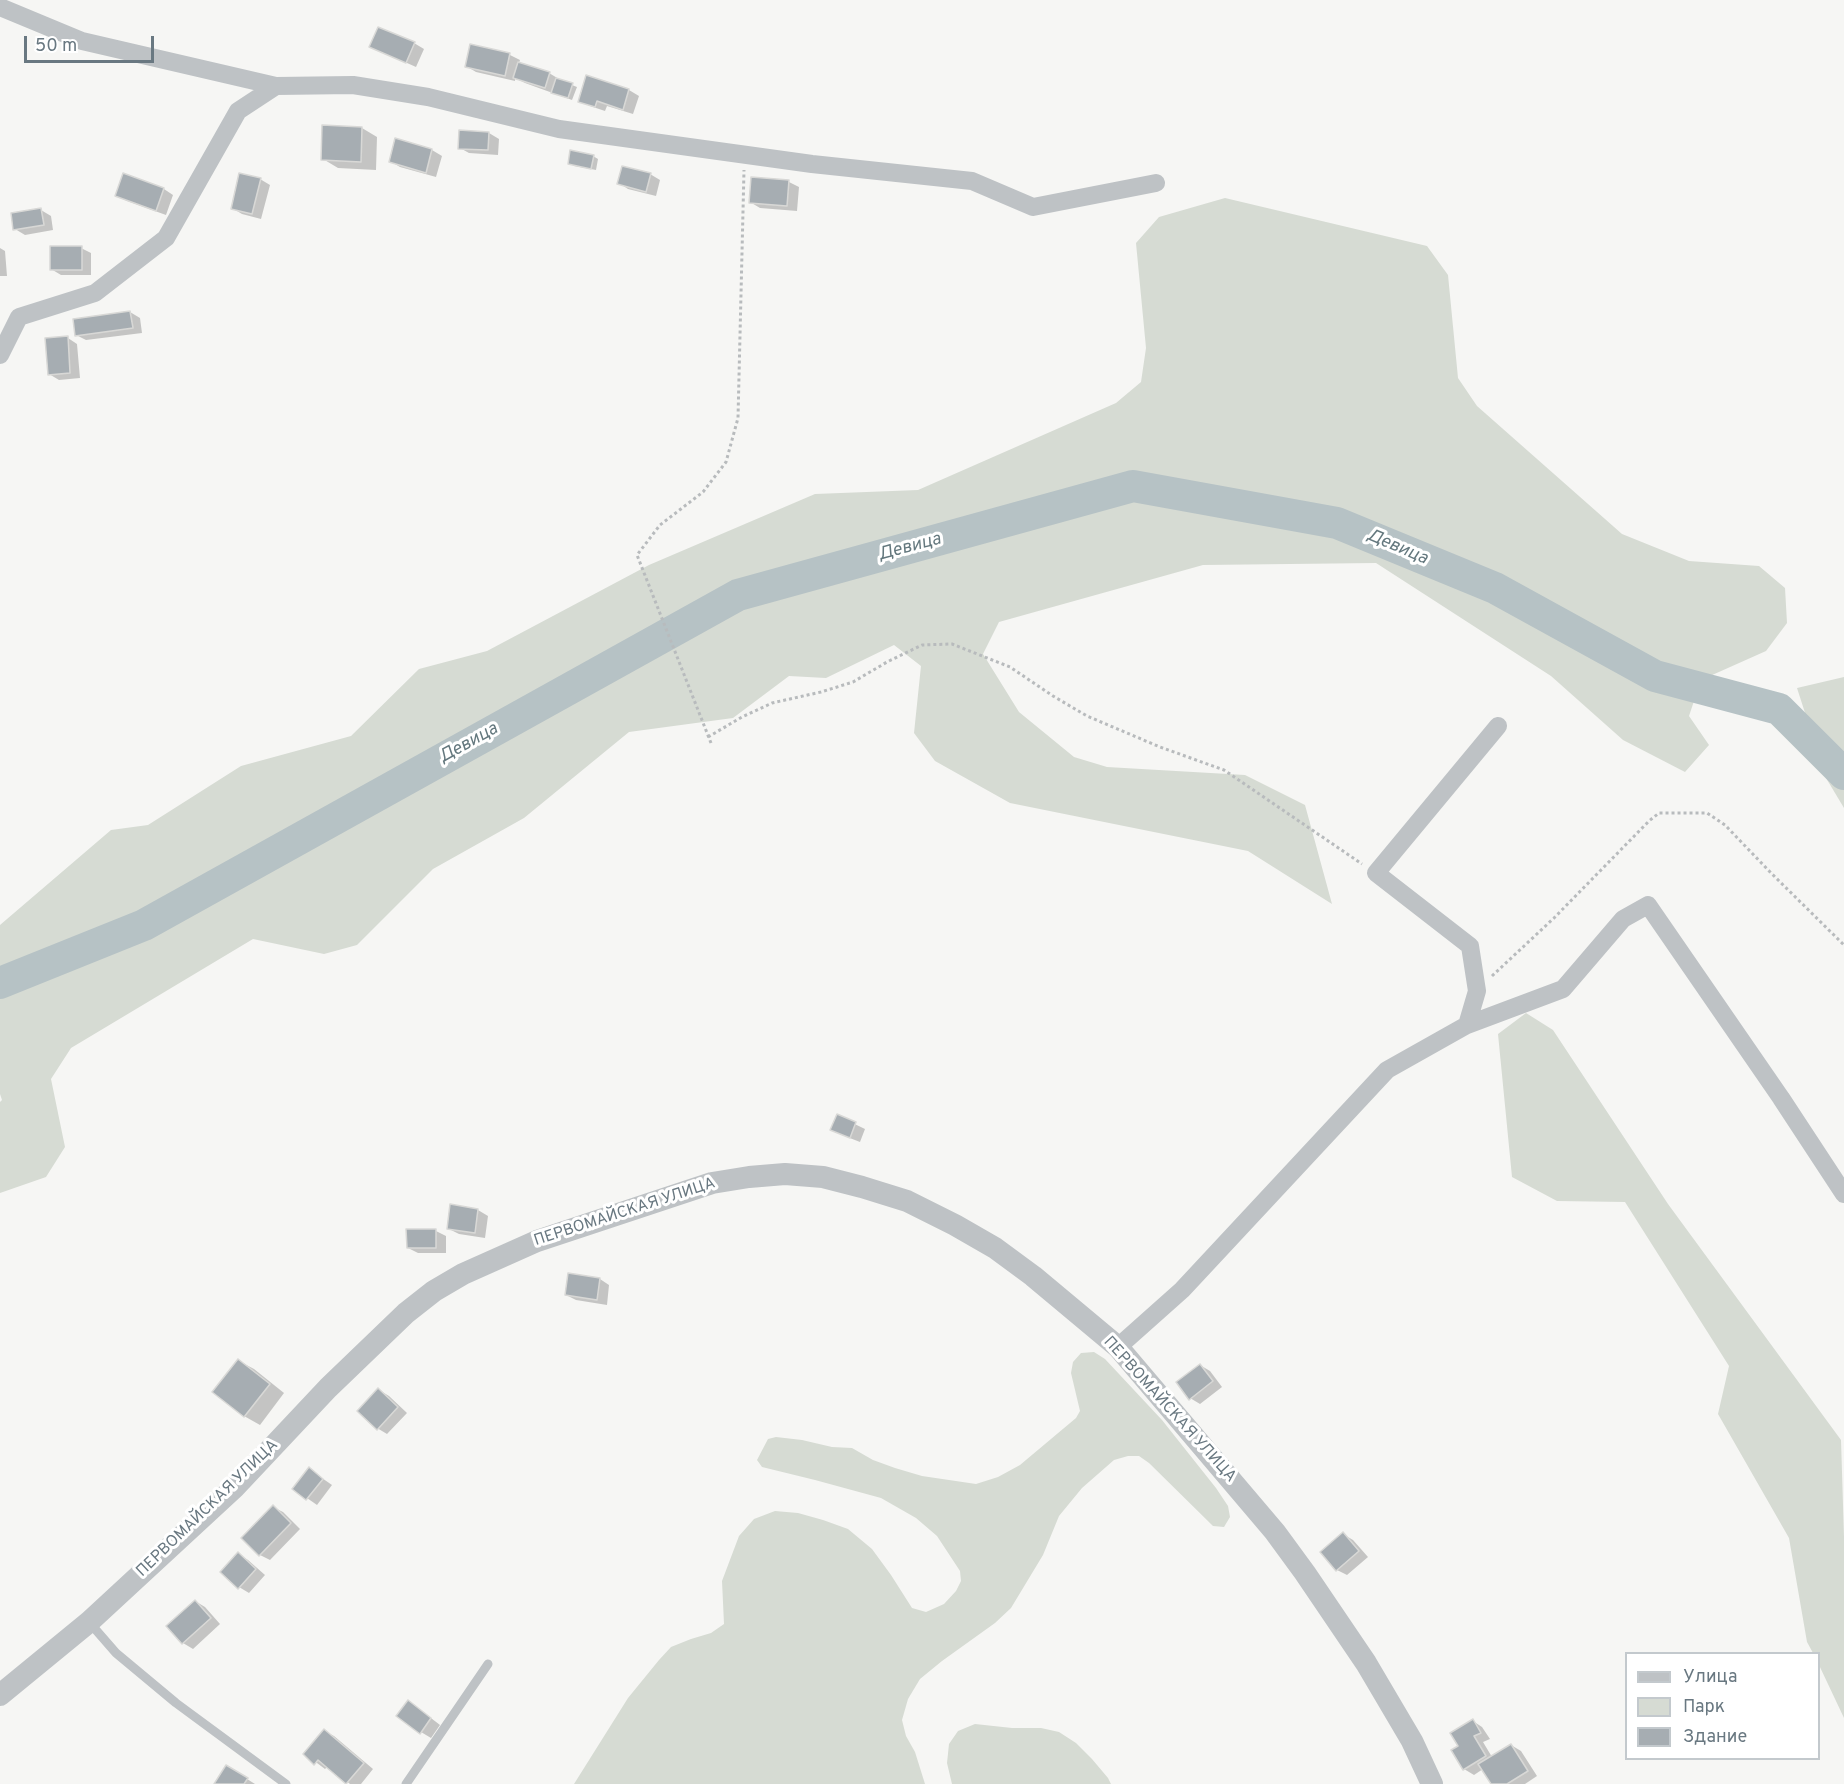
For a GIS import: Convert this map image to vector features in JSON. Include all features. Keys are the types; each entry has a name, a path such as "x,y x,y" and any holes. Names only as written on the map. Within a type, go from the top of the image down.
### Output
{"street":[{"path":"0,7 82,41 276,86 353,85 428,97 559,129 812,164 972,181 1033,207 1156,183"},
{"path":"0,355 19,317 95,293 166,238 238,111 276,86"},
{"path":"1467,1025 1477,991 1470,946 1377,873 1498,726"},
{"path":"1118,1347 1182,1290 1386,1070 1467,1025 1563,989 1623,919 1648,905 1844,1194"},
{"name":"ПЕРВОМАЙСКАЯ УЛИЦА","path":"0,1695 89,1622 234,1488 328,1388 406,1313 434,1291 463,1274 537,1241 712,1183 776,1174 804,1175 823,1177 908,1201 956,1225 994,1248 1033,1276 1118,1347 1275,1532 1305,1573 1371,1672 1412,1741 1432,1784"}],"lane":[{"path":"89,1622 117,1653 168,1696 286,1784"},
{"path":"406,1784 488,1664"}],"path":[{"path":"711,742 637,555 660,525 703,492 726,462 738,418 744,154"},
{"path":"708,737 772,703 853,682 922,645 952,644 1010,667 1088,716 1160,747 1224,770 1377,873"},
{"path":"1477,991 1659,813 1707,813 1725,825 1844,945"}],"green space":[{"path":"1225,198 1427,246 1448,275 1458,378 1477,406 1622,534 1689,561 1759,566 1785,588 1787,623 1766,651 1701,680 1689,716 1709,745 1685,772 1623,740 1551,676 1376,563 1203,565 999,622 983,654 1019,712 1074,757 1107,767 1245,775 1305,805 1332,904 1248,851 1010,803 935,761 914,733 921,666 894,645 826,678 789,676 733,718 629,732 524,818 433,869 357,945 324,954 253,939 71,1048 51,1079 65,1147 46,1177 0,1193 0,1102 2,1100 0,1094 0,925 111,830 148,825 241,766 351,736 419,669 487,651 649,565 815,494 918,490 1116,403 1141,382 1146,348 1136,243 1159,217"},
{"path":"1844,677 1844,808 1826,778 1797,688"},
{"path":"1526,1013 1553,1030 1668,1204 1841,1440 1844,1537 1844,1718 1820,1667 1820,1652 1812,1652 1807,1642 1789,1538 1718,1414 1729,1366 1625,1202 1557,1201 1512,1177 1498,1034"},
{"path":"1094,1352 1105,1359 1162,1420 1216,1488 1228,1506 1230,1517 1224,1527 1213,1526 1139,1456 1114,1460 1082,1488 1059,1516 1043,1555 1011,1608 995,1623 920,1679 908,1699 902,1720 925,1784 574,1784 628,1698 671,1647 711,1633 724,1624 722,1581 739,1536 754,1519 775,1511 798,1513 848,1529 872,1549 912,1608 926,1612 944,1604 956,1591 961,1581 960,1571 937,1536 916,1518 881,1498 762,1467 757,1460 768,1439 776,1437 832,1447 852,1448 873,1460 922,1476 976,1484 998,1477 1020,1465 1076,1418 1080,1411 1071,1373 1073,1362 1081,1353"},
{"path":"975,1724 1041,1728 1059,1732 1076,1743 1092,1759 1111,1784 952,1784 947,1763 949,1744 958,1731"}],"building":[{"path":"378,27 415,42 406,63 369,47"},
{"path":"470,44 510,53 505,76 465,67"},
{"path":"518,62 550,72 545,88 513,78"},
{"path":"586,75 629,89 623,110 597,101 595,107 578,102"},
{"path":"556,78 573,83 568,98 551,93"},
{"path":"322,125 362,127 361,162 321,160"},
{"path":"459,130 489,132 488,150 458,149"},
{"path":"395,138 432,149 426,173 389,162"},
{"path":"570,150 594,155 591,169 568,164"},
{"path":"622,166 651,173 646,192 617,184"},
{"path":"123,173 164,188 156,211 115,196"},
{"path":"239,173 261,178 252,214 231,209"},
{"path":"751,177 789,180 787,206 749,203"},
{"path":"41,208 44,225 13,230 11,213"},
{"path":"50,246 82,246 82,270 50,270"},
{"path":"130,311 133,328 75,336 73,319"},
{"path":"68,336 70,373 48,375 45,338"},
{"path":"837,1114 856,1122 850,1138 830,1130"},
{"path":"450,1204 478,1209 475,1233 447,1229"},
{"path":"406,1229 436,1229 436,1248 407,1248"},
{"path":"568,1273 600,1278 597,1300 565,1295"},
{"path":"238,1359 270,1384 244,1417 212,1392"},
{"path":"1200,1364 1213,1381 1189,1400 1176,1382"},
{"path":"378,1388 398,1407 377,1430 357,1411"},
{"path":"309,1467 323,1479 306,1500 292,1489"},
{"path":"273,1505 291,1523 259,1556 241,1538"},
{"path":"1343,1532 1359,1551 1336,1571 1320,1552"},
{"path":"238,1552 256,1569 238,1589 220,1572"},
{"path":"195,1600 211,1618 182,1644 166,1626"},
{"path":"408,1700 431,1718 420,1734 396,1716"},
{"path":"1473,1719 1481,1733 1474,1736 1486,1756 1463,1770 1451,1750 1458,1746 1450,1733"},
{"path":"324,1729 364,1763 346,1784 318,1760 314,1765 303,1754"},
{"path":"1511,1744 1528,1771 1507,1784 1491,1784 1478,1764"},
{"path":"226,1765 248,1778 244,1784 214,1784"}],"waterway":[{"name":"Девица","path":"0,983 144,925 738,595 1133,486 1337,523 1495,588 1655,676 1779,709 1844,774"}]}
